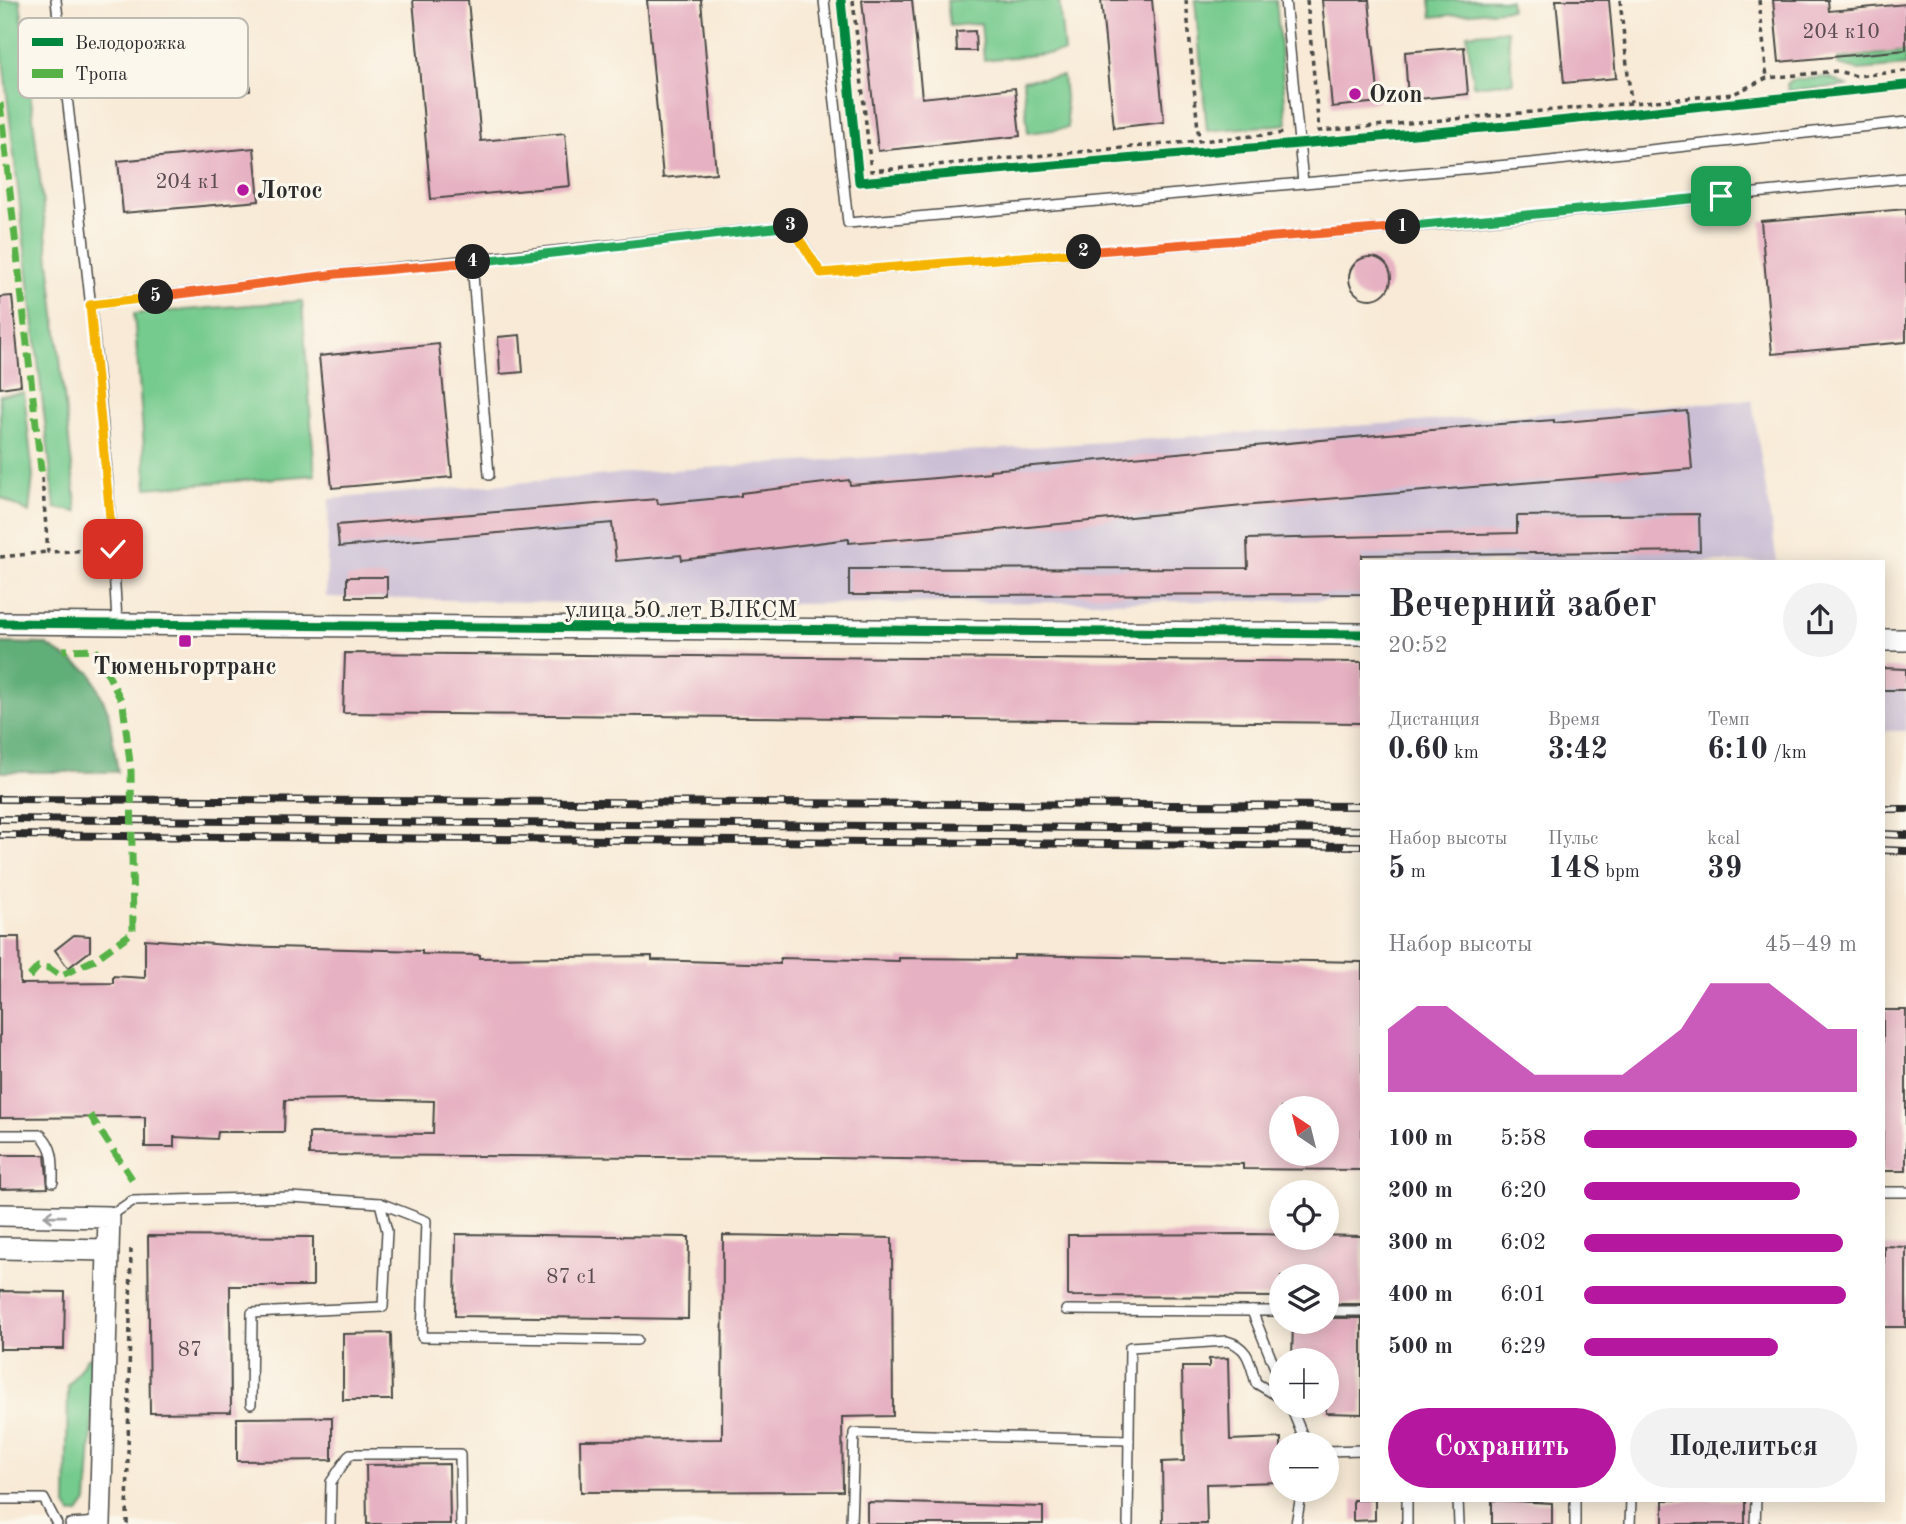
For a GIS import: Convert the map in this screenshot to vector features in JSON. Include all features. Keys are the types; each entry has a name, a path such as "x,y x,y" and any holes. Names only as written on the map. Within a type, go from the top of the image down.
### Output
{"street":[{"name":"улица 50 лет ВЛКСМ","path":"0,624 1360,634"},
{"path":"1885,640 1906,640"},
{"path":"0,1215 109,1217 100,1523"},
{"path":"0,1248 108,1250"}],"lane":[{"path":"56,0 58,18"},
{"path":"824,0 848,223 1531,163 1906,122"},
{"path":"1285,0 1303,182"},
{"path":"67,98 90,305 113,549 117,625"},
{"path":"90,305 337,274 472,262 792,226 821,273 1429,225 1906,178"},
{"path":"472,262 489,475"},
{"path":"0,1135 41,1135 52,1151 53,1182"},
{"path":"1885,1192 1906,1192"},
{"path":"109,1217 132,1201 159,1199 291,1197 380,1203 426,1221 422,1337 637,1340"},
{"path":"251,1404 252,1313 383,1307 387,1231 380,1203"},
{"path":"1066,1310 1269,1311"},
{"path":"1252,1311 1269,1353"},
{"path":"1339,1311 1360,1311"},
{"path":"1128,1524 1129,1347 1227,1341 1240,1345 1247,1353 1256,1383 1269,1391"},
{"path":"851,1524 854,1433 1129,1440"},
{"path":"1339,1451 1360,1450"},
{"path":"330,1524 331,1482 350,1454 460,1454 461,1524"},
{"path":"0,1499 44,1499 57,1524"},
{"path":"1296,1524 1300,1502"},
{"path":"1407,1502 1407,1524"},
{"path":"1458,1502 1459,1524"},
{"path":"1574,1502 1575,1524"},
{"path":"1630,1502 1630,1524"},
{"path":"1755,1524 1756,1502"},
{"path":"70,1524 100,1523"}],"path":[{"path":"853,0 871,171 1733,94 1767,78 1837,71 1856,76 1906,71"},
{"path":"1186,0 1199,141"},
{"path":"1307,0 1319,131"},
{"path":"1620,0 1631,102"},
{"path":"1759,0 1767,78"},
{"path":"1568,120 1741,102"},
{"path":"873,181 1461,130"},
{"path":"42,478 48,552"},
{"path":"0,557 113,549"},
{"path":"127,1524 131,1241"}],"shaded area":[{"path":"1752,400 1777,560 1360,560 1360,600 650,605 326,597 329,499 643,472"},
{"path":"1885,668 1906,669 1906,731 1885,731"}],"green space":[{"path":"0,0 20,0 22,18 18,18 18,98 31,98 77,512 55,508 0,34"},
{"path":"947,0 1059,0 1064,52 984,60 981,23 950,26"},
{"path":"1195,0 1276,0 1287,124 1207,131"},
{"path":"1430,0 1510,0 1511,9 1432,17"},
{"path":"1507,30 1513,82 1473,86 1467,34"},
{"path":"1906,51 1906,66 1858,70 1838,65 1838,59"},
{"path":"1063,76 1068,128 1028,133 1023,80"},
{"path":"1828,77 1847,86 1788,91 1787,84 1792,80"},
{"path":"302,301 315,475 147,488 134,314"},
{"path":"24,393 33,476 29,513 0,497 0,395"},
{"path":"0,643 45,644 91,673 108,711 118,772 0,772"},
{"path":"97,1355 87,1502 79,1513 71,1514 66,1506 68,1386 87,1358"}],"building":[{"path":"413,0 468,0 481,141 565,133 570,186 431,199"},
{"path":"647,0 701,0 716,173 663,178"},
{"path":"862,0 912,0 922,98 1015,88 1020,136 878,151"},
{"path":"1101,0 1152,0 1164,122 1114,128"},
{"path":"1322,0 1369,0 1379,102 1332,107"},
{"path":"1556,0 1609,0 1616,78 1564,83"},
{"path":"1773,0 1828,0 1829,11 1906,4 1906,50 1779,62"},
{"path":"975,31 976,51 957,51 956,32"},
{"path":"1464,47 1468,94 1408,100 1405,52"},
{"path":"254,148 259,201 123,213 118,161"},
{"path":"1906,209 1906,342 1772,354 1761,221"},
{"path":"1370,257 1385,263 1391,278 1385,293 1370,299 1355,293 1349,278 1355,263"},
{"path":"12,296 21,385 0,388 0,297"},
{"path":"520,335 523,372 500,374 498,337"},
{"path":"439,344 452,477 332,488 319,356"},
{"path":"1687,411 1692,469 1253,505 937,536 849,543 849,539 682,560 681,555 616,561 612,523 339,547 337,525 657,499 658,504 741,496 741,493 849,480 850,485 914,480 990,473 990,470 1487,425 1554,420 1554,423"},
{"path":"1699,514 1700,551 1362,555 1360,594 849,595 849,569 1248,568 1247,539 1517,533 1517,516"},
{"path":"347,577 387,577 387,597 347,597"},
{"path":"345,653 1360,662 1360,723 343,713"},
{"path":"1885,668 1906,669 1906,690 1885,690"},
{"path":"74,935 90,936 90,951 68,968 55,950"},
{"path":"0,937 19,937 20,984 113,983 113,976 145,978 145,939 241,946 422,951 422,954 480,955 480,958 652,956 652,960 780,964 780,958 899,961 899,958 1014,959 1014,955 1360,962 1360,1170 1243,1169 1243,1164 828,1158 309,1155 309,1133 433,1134 434,1101 354,1099 285,1100 284,1132 218,1132 217,1139 174,1137 174,1147 145,1147 145,1117 0,1118"},
{"path":"1885,1010 1906,1010 1906,1171 1885,1171"},
{"path":"0,1155 45,1155 48,1188 0,1189"},
{"path":"456,1234 689,1237 688,1319 455,1316"},
{"path":"1269,1234 1269,1250 1339,1250 1339,1236 1360,1236 1360,1304 1339,1304 1339,1264 1269,1264 1269,1297 1068,1296 1068,1235"},
{"path":"723,1235 892,1238 893,1416 842,1417 843,1491 581,1492 580,1440 722,1439"},
{"path":"148,1236 313,1237 313,1286 230,1286 231,1412 150,1413"},
{"path":"1885,1246 1906,1247 1906,1327 1885,1327"},
{"path":"0,1291 65,1292 64,1349 0,1349"},
{"path":"1339,1318 1360,1318 1360,1414 1339,1413 1339,1348 1292,1348 1293,1334 1339,1334"},
{"path":"391,1333 392,1400 343,1400 343,1334"},
{"path":"1228,1358 1230,1440 1269,1438 1269,1482 1206,1484 1207,1524 1163,1524 1162,1462 1184,1461 1182,1367 1209,1367 1209,1359"},
{"path":"332,1417 332,1460 237,1461 237,1418"},
{"path":"449,1464 450,1524 367,1524 366,1465"},
{"path":"1353,1500 1375,1502 1375,1520 1353,1521"},
{"path":"867,1502 1043,1507 1043,1524 867,1524"},
{"path":"1492,1502 1552,1503 1552,1524 1492,1524"},
{"path":"1663,1502 1745,1502 1745,1524 1663,1524"}],"railway":[{"path":"0,799 1360,806"},
{"path":"1885,809 1906,809"},
{"path":"0,819 1360,830"},
{"path":"1885,834 1906,835"},
{"path":"0,835 1360,846"},
{"path":"1885,850 1906,851"}],"marked path":[{"path":"0,103 42,478"},
{"path":"29,977 38,967 49,968 60,976 94,960 133,932 131,771 123,704 95,649 63,650"},
{"path":"90,1115 132,1179"}],"cycle path":[{"path":"841,0 859,182 1529,124 1906,85"},
{"path":"0,623 1360,634"}],"place":[{"name":"Ozon","path":"1355,94"},
{"name":"Лотос","path":"243,190"},
{"name":"Тюменьгортранс","path":"185,641"}],"route":[{"path":"113,549 90,305 337,274 472,262 792,226 821,273 1443,224 1721,196"}]}
